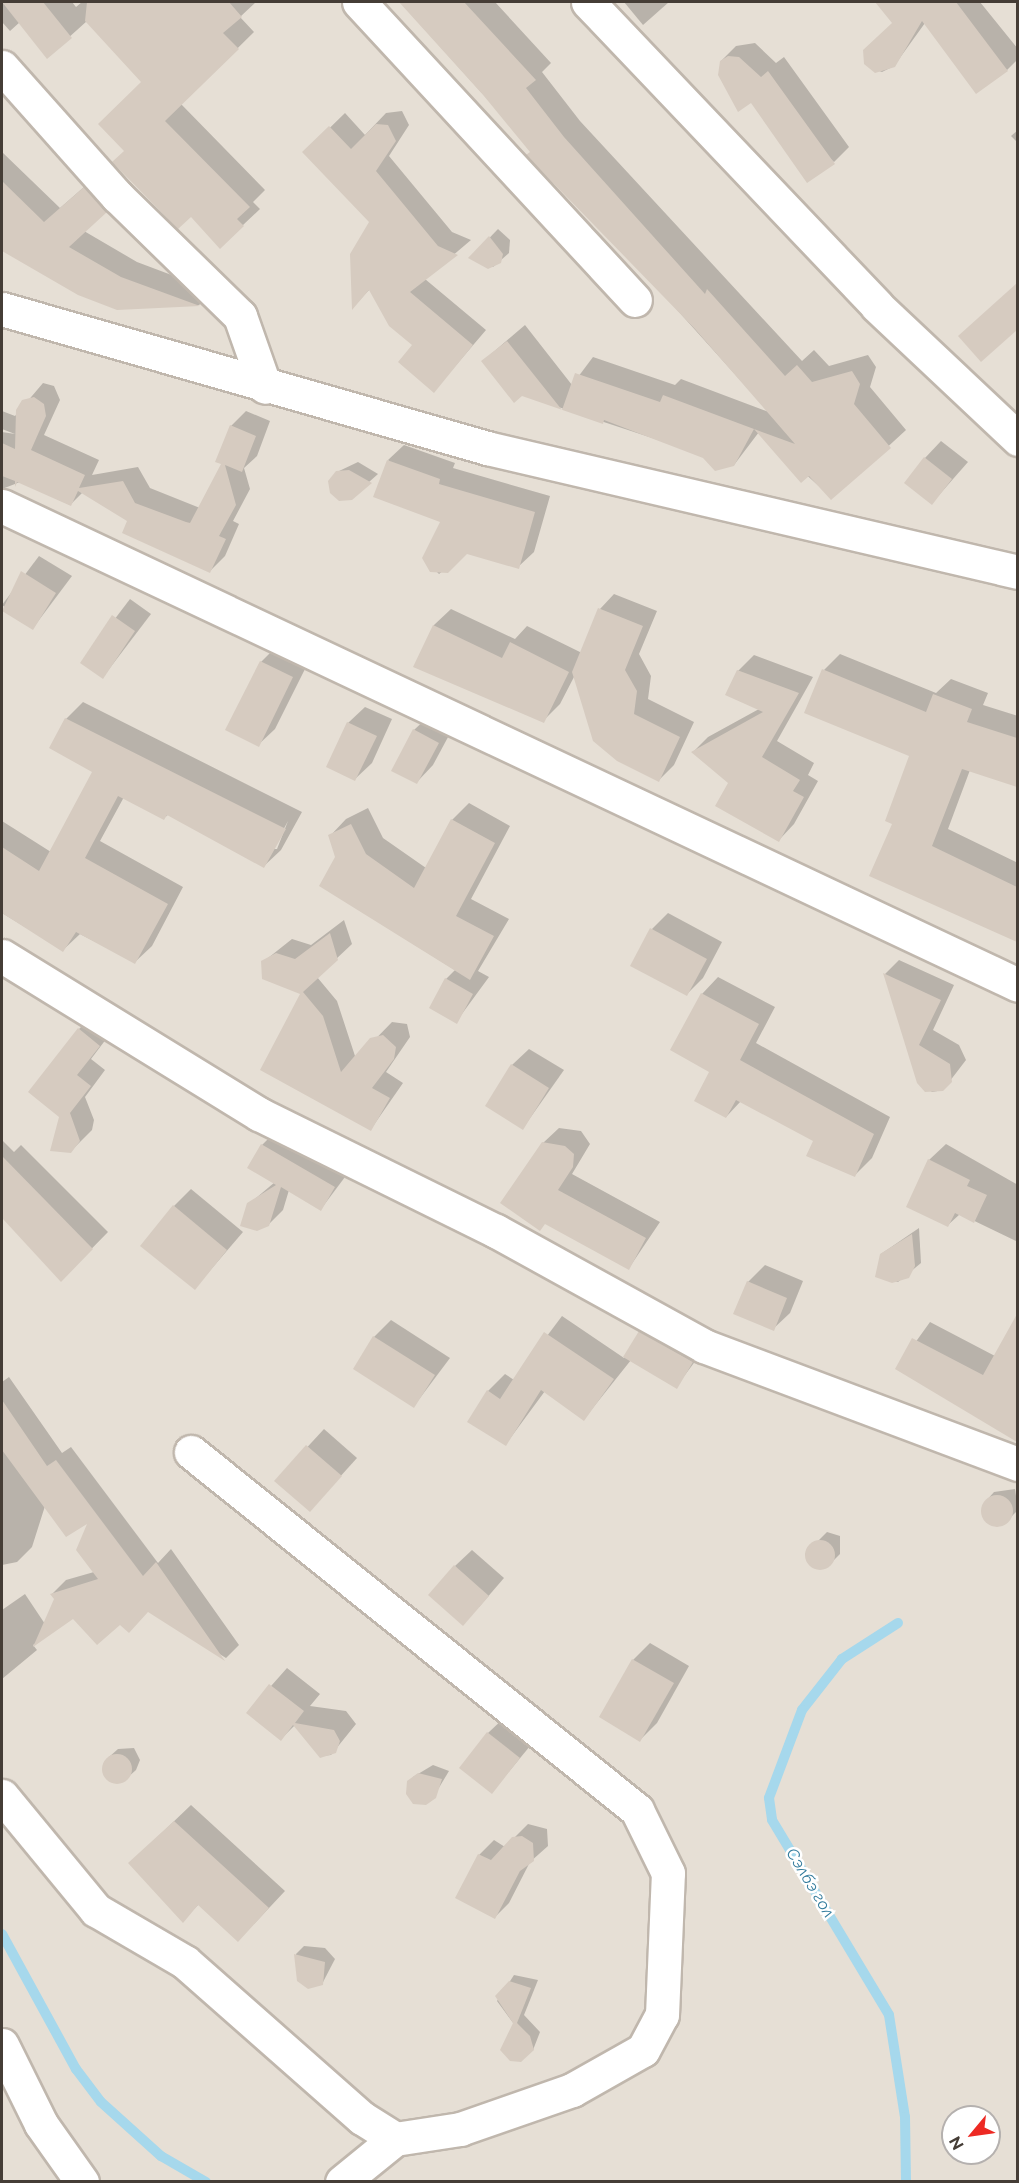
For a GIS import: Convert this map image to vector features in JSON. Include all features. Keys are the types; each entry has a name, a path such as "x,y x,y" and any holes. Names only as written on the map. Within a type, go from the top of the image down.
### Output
{"street":[{"path":"359,2 635,300"},
{"path":"588,2 877,306 1017,439"},
{"path":"2,67 117,196 240,316 265,387"},
{"path":"2,309 155,350 265,387 487,448 1017,572"},
{"path":"2,506 1017,985"},
{"path":"2,956 260,1114 496,1231 704,1346 1017,1464"},
{"path":"191,1452 637,1810 669,1873 662,2015 643,2050 572,2090 460,2129 395,2139 342,2181"},
{"path":"2,1796 96,1910 185,1962 362,2118 395,2139"},
{"path":"2,2045 41,2124 82,2181"}],"shaded area":[{"path":"2,2 1017,2 1017,2181 2,2182"}],"building":[{"path":"2,2 43,2 72,38 47,59"},
{"path":"87,2 229,2 242,17 223,33 239,49 165,121 250,207 237,219 244,226 220,249 191,217 178,229 112,162 124,151 98,124 141,82 85,21"},
{"path":"399,2 464,2 536,80 526,88 564,137 705,294 707,289 785,376 797,365 812,382 852,371 860,384 854,404 891,448 831,500 809,476 801,483 754,429 795,444 695,329 526,155 530,152 484,96"},
{"path":"875,2 956,2 1008,71 976,94 922,21 895,67 875,73 864,64 863,50 892,23"},
{"path":"728,56 739,57 761,77 768,71 835,164 807,183 751,103 738,112 718,75 720,61"},
{"path":"376,124 388,125 396,141 376,171 438,246 458,255 410,292 473,345 434,393 398,362 412,345 389,326 369,290 352,310 350,254 369,222 302,152 329,126 351,149"},
{"path":"2,181 44,222 84,187 107,212 69,247 121,277 200,306 117,310 78,295 2,251"},
{"path":"489,236 503,254 501,263 488,269 468,258"},
{"path":"1017,283 1017,330 981,362 958,336"},
{"path":"507,341 562,410 522,396 514,403 481,361"},
{"path":"575,373 660,402 663,395 754,429 734,466 715,471 703,458 604,420 603,424 562,410"},
{"path":"34,397 44,404 46,416 31,450 85,475 79,488 123,481 135,503 190,523 221,464 215,462 230,425 256,436 242,472 225,465 236,505 219,536 226,539 210,573 122,533 127,521 78,491 71,506 17,482 15,487 15,481 2,476 2,443 15,449 16,410 22,400"},
{"path":"924,457 952,479 932,505 904,483"},
{"path":"387,460 440,479 439,484 535,512 519,569 467,554 448,573 430,572 422,558 440,522 373,497"},
{"path":"349,470 372,483 352,500 339,501 330,493 328,481 336,471"},
{"path":"21,571 56,593 33,630 2,611"},
{"path":"598,608 643,626 625,670 637,691 634,714 680,737 659,782 617,761 593,741 572,672"},
{"path":"112,615 135,631 103,679 80,663"},
{"path":"433,625 502,658 510,642 569,672 544,723 413,667"},
{"path":"260,661 293,677 259,747 225,730"},
{"path":"822,669 926,712 933,694 972,709 967,722 1017,738 1017,787 962,769 932,846 1017,887 1017,942 869,876 892,824 885,821 909,756 804,713"},
{"path":"737,670 799,693 762,757 800,780 793,791 804,797 779,842 715,806 728,783 691,752 763,712 725,695"},
{"path":"65,718 286,829 264,868 167,815 164,820 118,796 85,858 168,904 135,964 76,932 63,952 2,913 2,847 39,871 92,772 49,748"},
{"path":"347,722 377,736 355,781 326,767"},
{"path":"413,729 439,743 417,784 391,771"},
{"path":"451,819 495,843 456,916 494,936 470,980 319,886 335,857 328,835 351,824 366,854 414,888"},
{"path":"650,928 707,959 687,996 630,966"},
{"path":"330,933 338,960 303,992 323,1016 341,1072 370,1038 383,1035 396,1047 394,1059 372,1088 390,1098 371,1131 260,1070 300,994 262,979 261,961 276,953 295,959"},
{"path":"883,973 941,1000 919,1045 950,1064 952,1082 943,1091 925,1092 917,1083"},
{"path":"445,978 473,994 457,1024 429,1008"},
{"path":"701,993 759,1024 740,1060 874,1134 855,1177 806,1156 813,1141 736,1100 726,1118 694,1101 709,1072 670,1050"},
{"path":"78,1028 100,1046 77,1075 91,1086 70,1113 80,1141 71,1153 50,1151 59,1117 28,1092"},
{"path":"511,1064 549,1088 523,1130 485,1106"},
{"path":"542,1142 565,1146 574,1154 573,1167 558,1190 646,1238 629,1270 545,1224 540,1231 500,1203"},
{"path":"261,1144 335,1187 321,1211 281,1187 269,1226 257,1231 240,1226 247,1203 276,1185 247,1168"},
{"path":"2,1156 93,1249 61,1282 2,1218"},
{"path":"928,1159 970,1180 967,1186 987,1195 974,1223 955,1213 948,1227 906,1207"},
{"path":"173,1205 227,1250 195,1290 140,1246"},
{"path":"912,1234 915,1266 909,1278 892,1283 875,1277 880,1254"},
{"path":"747,1281 787,1298 774,1331 733,1314"},
{"path":"1017,1314 1017,1442 895,1369 912,1338 983,1375"},
{"path":"639,1331 693,1362 677,1389 623,1357"},
{"path":"544,1332 614,1379 584,1421 541,1390 506,1446 467,1422 487,1390 500,1399"},
{"path":"373,1336 435,1375 414,1408 353,1369"},
{"path":"2,1400 47,1466 56,1460 143,1576 156,1562 225,1661 148,1612 129,1633 120,1625 97,1645 73,1619 33,1647 54,1599 50,1594 98,1579 76,1550 87,1524 66,1537 2,1450"},
{"path":"306,1445 342,1476 310,1512 274,1481"},
{"path":"997,1495 1009,1499 1013,1511 1009,1523 997,1527 985,1523 981,1511 985,1499"},
{"path":"820,1540 831,1544 835,1555 831,1566 820,1570 809,1566 805,1555 809,1544"},
{"path":"454,1565 489,1596 463,1626 428,1595"},
{"path":"632,1659 674,1683 640,1742 599,1717"},
{"path":"269,1684 304,1711 295,1723 334,1730 340,1741 336,1753 320,1758 293,1725 281,1741 246,1713"},
{"path":"487,1732 520,1758 492,1794 459,1768"},
{"path":"117,1754 123,1755 131,1763 131,1775 123,1783 117,1784 111,1783 103,1775 102,1769 103,1763 111,1755"},
{"path":"418,1773 442,1779 436,1798 426,1805 413,1804 406,1794 407,1781"},
{"path":"174,1821 269,1908 238,1942 198,1905 183,1923 128,1863"},
{"path":"522,1836 533,1843 534,1861 520,1871 495,1919 455,1898 478,1854 491,1860 512,1837"},
{"path":"294,1954 325,1962 323,1985 308,1989 297,1981"},
{"path":"509,1981 531,1988 517,2023 530,2036 534,2050 521,2062 510,2061 500,2050 513,2023 495,1996"}],"waterway":[{"name":"Сэлбэ гол","path":"898,1623 842,1659 802,1710 769,1798 772,1820 889,2015 905,2117 906,2182"},
{"path":"2,1934 76,2069 101,2102 161,2156 206,2182"}]}
